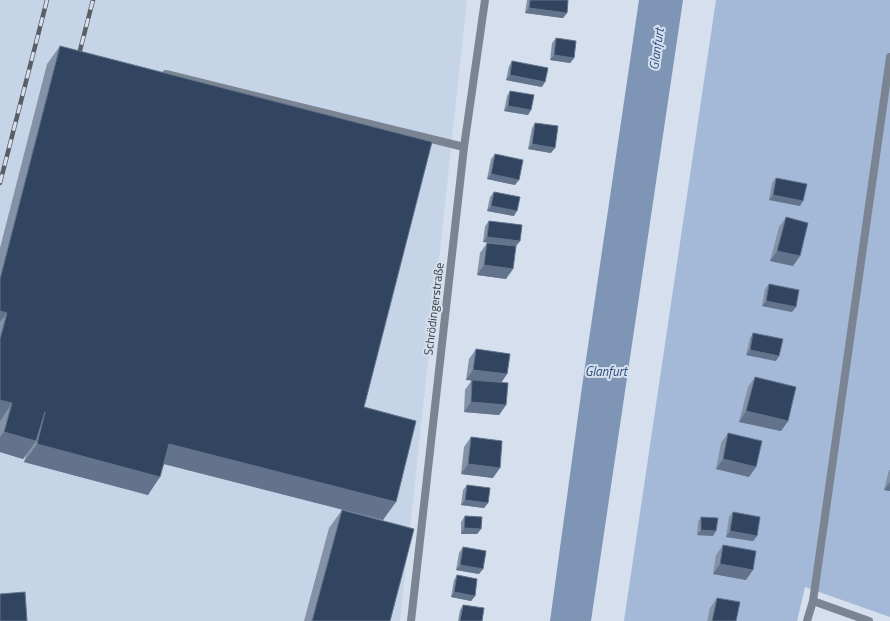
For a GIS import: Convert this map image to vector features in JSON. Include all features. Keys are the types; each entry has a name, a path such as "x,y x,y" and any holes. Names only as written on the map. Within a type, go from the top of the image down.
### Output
{"street":[{"name":"Schrödingerstraße","path":"411,621 464,147 484,0"},
{"path":"807,621 813,601 890,57"},
{"path":"154,71 464,147"},
{"path":"813,601 869,621"}],"shaded area":[{"path":"0,0 467,0 400,621 0,621"},
{"path":"716,0 890,0 890,617 805,587 797,621 624,621"}],"water":[{"name":"Glanfurt","path":"639,0 683,0 591,621 550,621 582,387"}],"building":[{"path":"530,0 568,0 567,13 529,8"},
{"path":"556,38 576,41 574,58 554,55"},
{"path":"60,46 432,142 364,407 416,421 396,502 169,444 160,477 37,444 45,412 36,441 4,432 12,403 0,400 0,339 7,313 0,311 0,279"},
{"path":"512,61 548,68 545,82 510,75"},
{"path":"510,91 534,95 531,110 508,106"},
{"path":"535,123 558,126 555,148 532,144"},
{"path":"495,154 523,160 519,180 491,174"},
{"path":"776,178 807,184 803,201 773,195"},
{"path":"494,192 520,197 517,211 491,206"},
{"path":"786,217 808,223 800,256 777,251"},
{"path":"489,221 522,225 520,241 487,237"},
{"path":"487,243 516,246 513,269 484,265"},
{"path":"769,284 799,290 796,307 766,301"},
{"path":"753,333 783,339 779,356 750,350"},
{"path":"476,349 510,354 507,374 473,370"},
{"path":"755,377 796,387 788,421 746,411"},
{"path":"472,380 508,383 506,405 471,402"},
{"path":"728,433 762,441 756,467 723,459"},
{"path":"471,437 502,441 500,468 468,464"},
{"path":"467,485 490,488 488,503 465,500"},
{"path":"342,510 414,529 390,621 312,621"},
{"path":"733,512 760,517 757,536 730,531"},
{"path":"465,516 482,517 481,529 464,528"},
{"path":"701,517 718,518 716,531 701,530"},
{"path":"723,545 756,551 753,570 720,564"},
{"path":"463,547 486,551 483,569 460,565"},
{"path":"457,575 477,579 475,596 454,592"},
{"path":"25,592 27,621 0,621 0,594"},
{"path":"717,598 740,602 736,621 712,621"},
{"path":"463,605 484,608 482,621 460,621"}],"railway":[{"path":"0,183 47,0"},
{"path":"77,62 93,0"}]}
